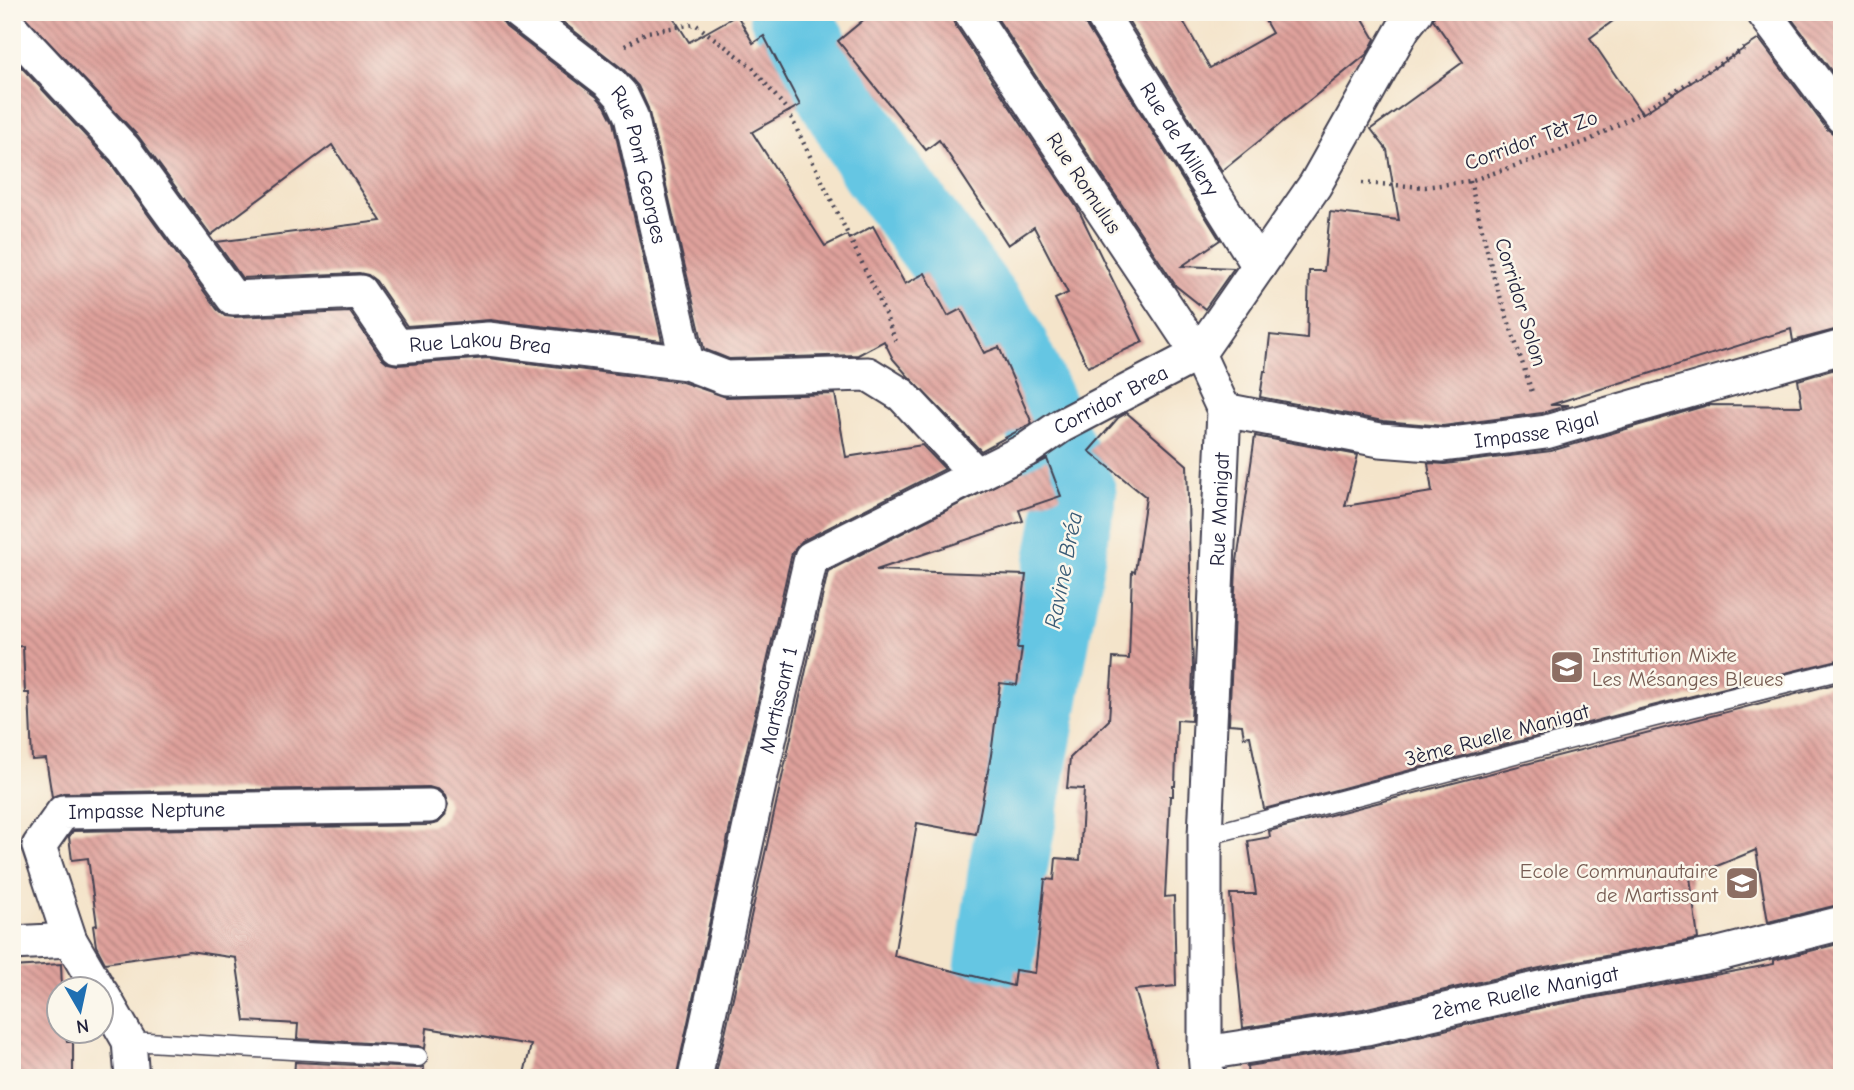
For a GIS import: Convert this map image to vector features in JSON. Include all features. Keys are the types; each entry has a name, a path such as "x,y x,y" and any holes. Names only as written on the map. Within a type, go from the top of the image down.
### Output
{"street":[{"name":"Rue Pont Georges","path":"518,12 621,95 631,116 687,363"},
{"name":"Rue Romulus","path":"970,12 1198,354"},
{"name":"Rue de Millery","path":"1100,12 1259,266"},
{"path":"1198,354 1315,185 1405,17"},
{"path":"1769,21 1842,117"},
{"name":"Rue Lakou Brea","path":"12,29 124,149 233,298 359,292 397,346 488,339 687,363 726,378 868,374 902,395 977,475"},
{"name":"Impasse Rigal","path":"1224,410 1380,440 1443,445 1546,432 1842,347"},
{"name":"Rue Manigat","path":"1198,354 1224,410 1205,836 1206,1065"},
{"name":"Corridor Brea","path":"1026,450 1062,426 1198,354"},
{"name":"Martissant 1","path":"695,1078 811,558 1026,450"},
{"name":"Impasse Neptune","path":"89,974 70,940 39,846 63,812 429,806"},
{"name":"2ème Ruelle Manigat","path":"1206,1065 1544,988 1716,955 1842,923"},
{"path":"12,943 70,940"},
{"path":"116,1018 130,1041 132,1078"}],"lane":[{"name":"3ème Ruelle Manigat","path":"1205,836 1842,670"},
{"path":"130,1041 418,1057"}],"path":[{"name":"Corridor Tèt Zo","path":"1354,182 1425,187 1470,181 1588,141 1630,118 1769,21"},
{"path":"589,67 648,32 695,24 751,65 788,111 877,294 902,355"},
{"name":"Corridor Solon","path":"1470,181 1494,278 1546,432"}],"building":[{"path":"20,12 499,12 506,27 597,97 613,122 662,341 490,320 407,326 376,281 368,275 359,273 242,278 216,242 381,221 332,145 211,235 138,136"},
{"path":"550,12 670,12 689,42 737,15 753,43 764,36 800,105 752,132 825,246 847,235 849,239 873,226 905,284 925,273 948,316 961,309 984,353 999,347 1032,423 981,451 893,359 884,341 858,355 729,359 704,349 648,108 638,86 624,70"},
{"path":"873,12 951,12 954,23 1078,209 1143,342 1088,367 1055,299 1068,293 1034,227 1008,245 939,140 926,150 838,41"},
{"path":"993,12 1081,12 1084,22 1220,240 1182,266 1234,268 1205,309 1176,286"},
{"path":"1123,12 1178,12 1210,68 1272,33 1260,12 1359,12 1375,39 1367,54 1222,171"},
{"path":"1435,12 1625,12 1590,38 1642,114 1759,39 1827,129 1842,136 1842,328 1793,341 1791,329 1550,405 1569,405 1542,413 1443,426 1383,421 1260,397 1270,335 1307,339 1309,271 1324,271 1330,212 1399,220 1387,150 1371,129 1463,62 1433,19"},
{"path":"1800,12 1842,12 1842,85 1791,18"},
{"path":"12,57 109,161 217,309 225,316 350,312 381,357 388,363 398,365 488,358 682,382 726,397 835,394 846,457 922,445 945,469 802,541 792,553 676,1078 523,1078 531,1045 427,1028 425,1049 419,1046 297,1039 298,1024 245,1021 236,958 189,951 105,963 96,946 93,926 97,925 88,858 72,860 69,837 73,831 429,825 438,823 445,816 448,805 439,790 429,787 63,793 52,797 46,759 32,760 29,693 25,693 23,646 12,647"},
{"path":"1842,367 1842,659 1648,707 1264,809 1250,736 1244,737 1242,725 1229,724 1236,568 1255,436 1358,455 1345,506 1432,492 1428,463 1445,464 1551,451 1708,405 1802,406 1798,380"},
{"path":"1127,413 1187,465 1193,668 1191,721 1177,720 1175,786 1173,796 1170,796 1165,897 1174,896 1176,986 1135,990 1161,1078 715,1078 828,571 1047,459 1061,496 1019,510 1023,521 876,570 1026,575 1017,648 1022,648 1017,685 1000,683 991,755 976,834 917,823 894,956 1013,986 1015,970 1035,973 1045,879 1054,880 1056,858 1080,860 1084,789 1067,788 1070,758 1109,720 1113,658 1129,659 1132,571 1135,572 1146,497 1089,451 1118,418"},
{"path":"1842,682 1842,904 1768,922 1756,850 1690,877 1698,939 1540,968 1363,1009 1243,1028 1230,894 1256,894 1248,841 1270,837 1269,831"},
{"path":"1842,943 1842,1078 1248,1078 1247,1066 1371,1047 1548,1006 1774,964 1774,960"},
{"path":"61,964 61,974 46,974 46,1044 73,1044 73,1078 12,1078 12,967"},
{"path":"295,1062 424,1067 423,1078 294,1078"}],"waterway":[{"name":"Ravine Bréa","path":"788,12 877,164 1003,334 1077,494 1008,868 979,1078"}],"place":[{"name":"Institution Mixte Les Mésanges Bleues","path":"1567,667"},
{"name":"Ecole Communautaire de Martissant","path":"1742,883"}]}
